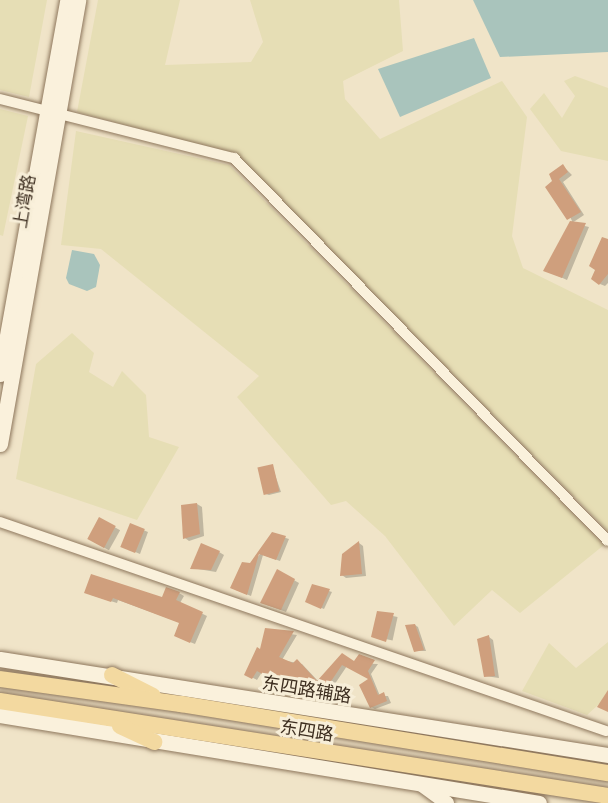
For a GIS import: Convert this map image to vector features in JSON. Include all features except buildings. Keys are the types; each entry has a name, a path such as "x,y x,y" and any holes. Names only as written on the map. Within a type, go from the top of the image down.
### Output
{"main road":[{"name":"上湾路","path":"0,444 53,112 68,0"},
{"name":"上湾路","path":"0,374 78,0"},
{"path":"0,654 19,661"},
{"name":"东四路辅路","path":"0,658 608,755"},
{"path":"112,675 165,702"},
{"name":"东四路","path":"0,679 165,702 608,773"},
{"name":"东四路","path":"0,701 608,796"},
{"path":"0,715 41,708"},
{"path":"0,715 154,742 539,803"},
{"path":"100,717 154,742"}],"street":[{"path":"0,99 234,158 608,541"},
{"path":"0,522 606,731"},
{"path":"421,785 447,803"},
{"path":"478,803 500,796"}],"shaded area":[{"path":"0,0 47,0 29,97 0,90"},
{"path":"98,0 180,0 165,65 251,62 263,42 250,0 399,0 403,51 343,81 345,99 380,139 502,81 527,117 512,236 523,268 608,310 608,531 238,156 77,112"},
{"path":"575,76 608,88 608,161 561,151 530,109 544,93 562,118 575,96 564,81"},
{"path":"0,109 28,116 3,236 0,235"},
{"path":"76,131 229,165 604,545 520,613 492,590 454,626 385,536 346,501 331,505 237,397 259,376 101,249 61,245"},
{"path":"72,333 94,353 89,372 113,387 122,371 146,395 149,437 179,447 137,520 16,479 36,364"},
{"path":"608,642 608,696 587,715 522,691 549,643 576,668"}],"water":[{"path":"473,0 608,0 608,52 500,57"},
{"path":"474,38 491,78 400,117 378,69"},
{"path":"72,250 94,254 100,265 96,287 87,291 69,284 66,278"}]}
